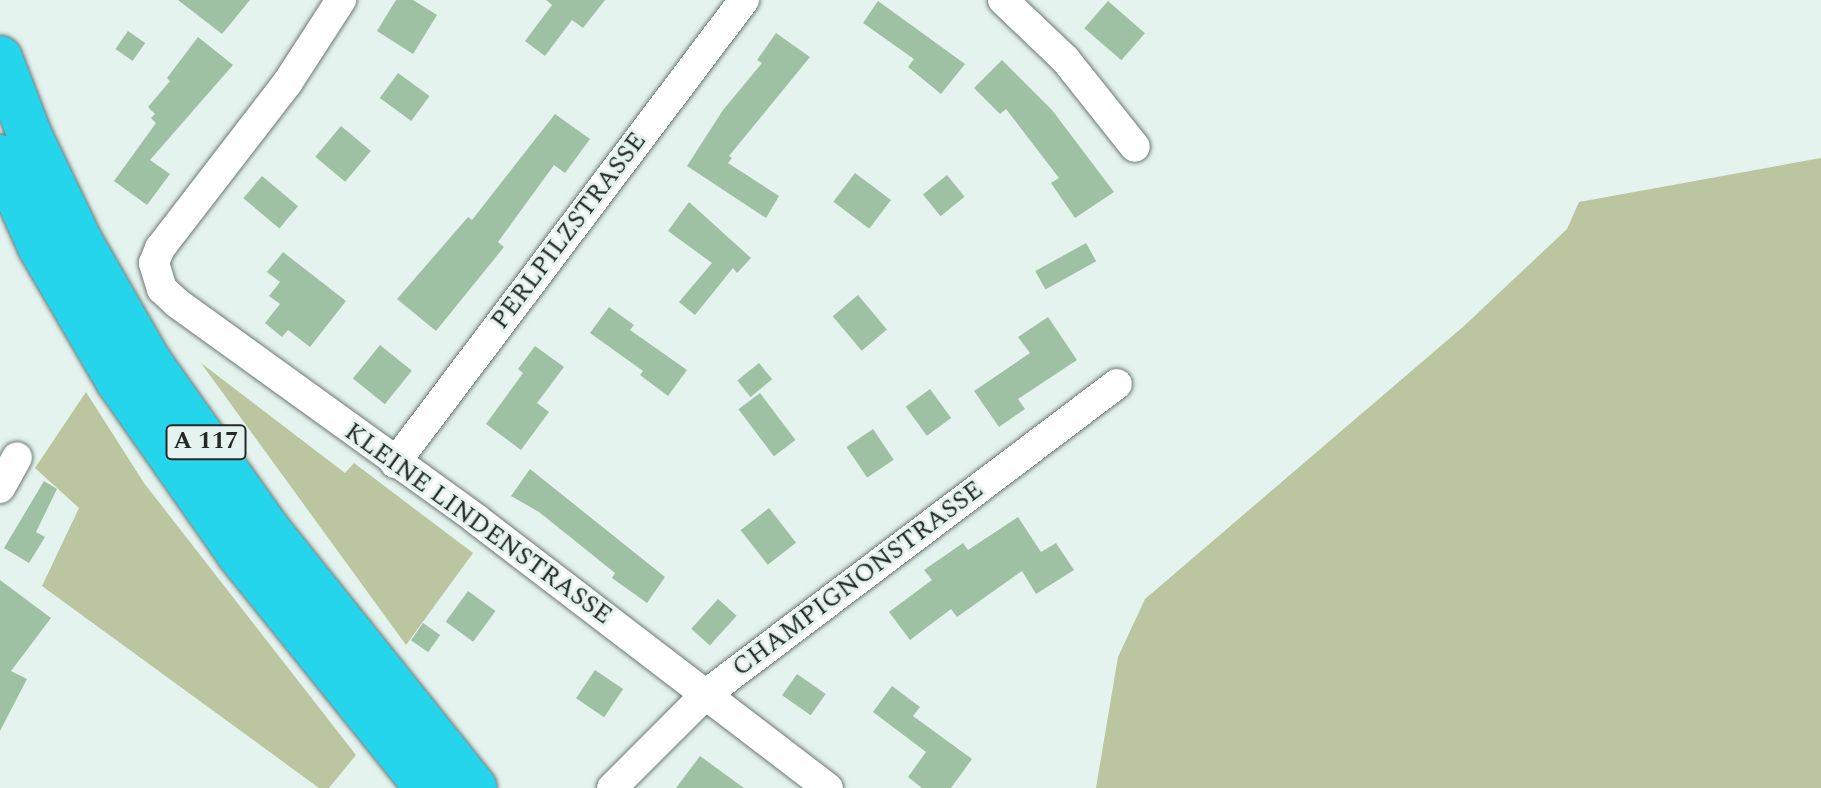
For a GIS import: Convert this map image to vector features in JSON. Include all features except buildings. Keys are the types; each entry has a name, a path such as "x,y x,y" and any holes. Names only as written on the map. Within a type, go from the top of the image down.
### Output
{"highway":[{"name":"A 117","path":"0,58 30,136 80,241 150,363 269,531 475,788"},
{"name":"A 117","path":"0,157 40,247 118,381 239,554 427,788"}],"street":[{"name":"KLEINE LINDENSTRASSE","path":"341,0 288,82 160,248 154,263 162,289 395,463 476,519 828,788"},
{"name":"PERLPILZSTRASSE","path":"395,463 744,0"},
{"path":"1003,0 1065,59 1135,147"},
{"name":"CHAMPIGNONSTRASSE","path":"612,788 705,695 1117,384"},
{"path":"0,488 17,457"}],"green space":[{"path":"1821,158 1821,788 1096,788 1118,657 1145,599 1464,326 1567,229 1579,202"},
{"path":"201,363 345,473 354,463 473,553 406,645"},
{"path":"86,392 144,483 356,755 329,788 319,788 42,586 79,508 35,468"}]}
